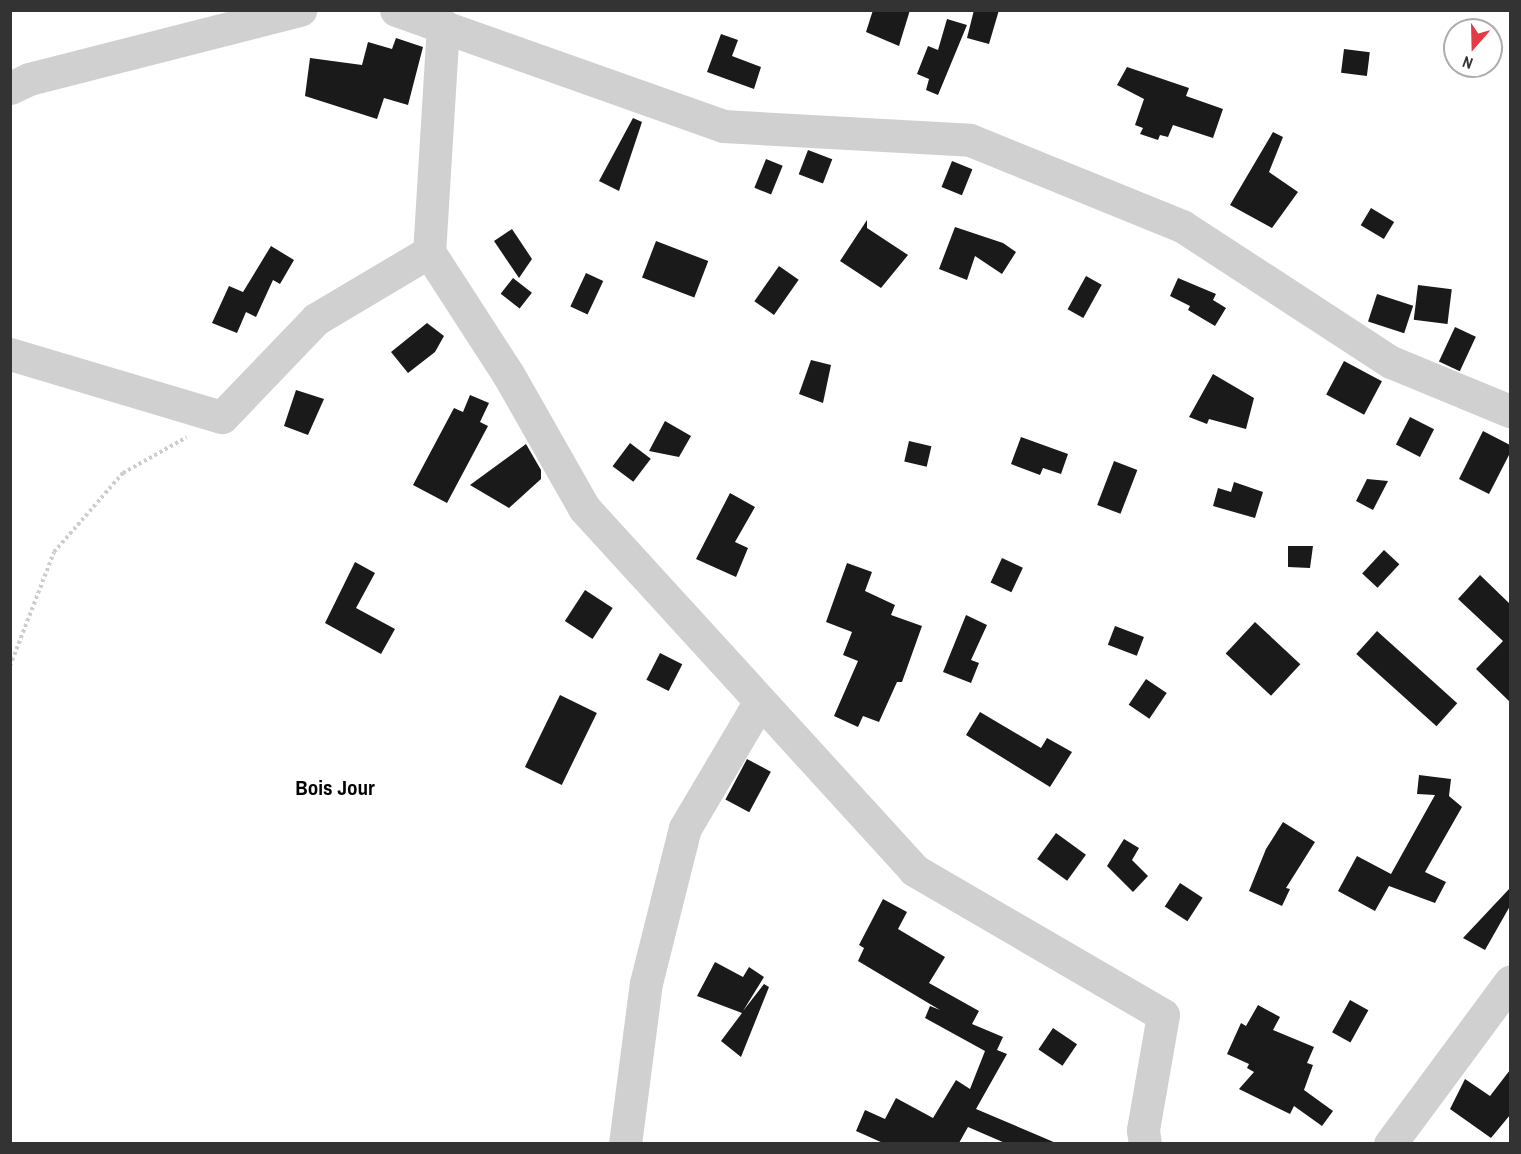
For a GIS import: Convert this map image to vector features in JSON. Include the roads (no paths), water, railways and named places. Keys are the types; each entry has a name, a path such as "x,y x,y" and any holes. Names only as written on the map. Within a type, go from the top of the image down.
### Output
{"street":[{"path":"10,88 29,79 300,10"},
{"path":"396,10 723,126 970,140 1182,226 1391,362 1510,411"},
{"path":"443,25 429,252 508,374 584,508 914,870 1163,1015 1143,1130 1145,1143"},
{"path":"10,354 222,417 316,319 429,252"},
{"path":"625,1143 646,983 685,828 760,701"},
{"path":"1390,1143 1510,982"}],"district":[{"name":"Bois Jour","path":"335,788"}]}
